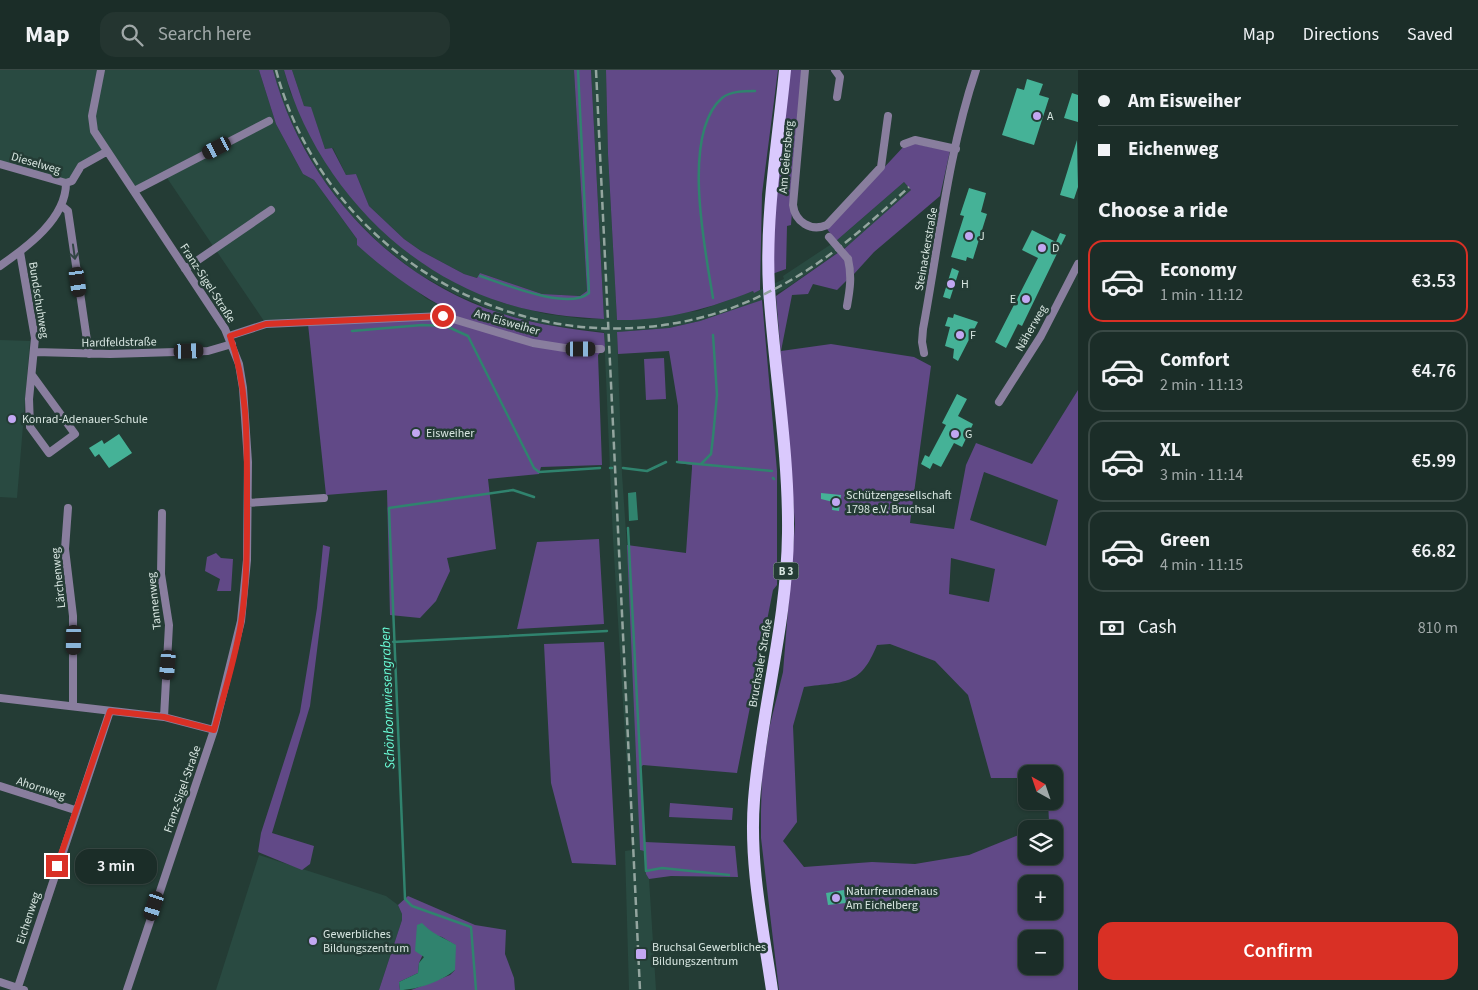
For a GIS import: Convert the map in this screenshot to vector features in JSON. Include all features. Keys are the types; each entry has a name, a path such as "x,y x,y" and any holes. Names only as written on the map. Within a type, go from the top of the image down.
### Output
{"main road":[{"name":"Bruchsaler Straße","path":"772,990 757,880 754,817 764,717 785,593 788,532 785,466 769,286 769,220 785,70"}],"street":[{"name":"Franz-Sigel-Straße","path":"100,70 92,116 94,131 231,340 243,388 248,503 247,560 241,622 214,730 127,990"},
{"name":"Am Geiersberg","path":"805,70 793,205 794,215 801,222 821,228 848,259 851,271 851,286 847,306"},
{"path":"835,70 840,77 837,97"},
{"name":"Steinackerstraße","path":"924,353 922,342 923,329 956,149 976,70"},
{"path":"821,228 828,224 881,167 888,116"},
{"path":"134,191 269,121"},
{"path":"904,144 915,140 956,149"},
{"path":"0,266 20,252 42,231 62,206 66,195 66,183 72,181 81,166 106,152"},
{"name":"Dieselweg","path":"0,164 66,183"},
{"path":"62,206 68,211 89,354"},
{"path":"185,269 271,210"},
{"name":"Bundschuhweg","path":"20,252 35,338 29,400 30,427 49,453 75,434 32,375"},
{"name":"Näherweg","path":"999,402 1041,336 1078,264"},
{"name":"Am Eisweiher","path":"231,340 266,324 443,316 533,343 571,349 600,349"},
{"name":"Hardfeldstraße","path":"35,352 89,354 208,351 231,340"},
{"path":"248,503 324,498"},
{"name":"Lärchenweg","path":"68,508 65,549 73,616 73,706"},
{"name":"Tannenweg","path":"162,513 161,574 169,625 164,717"},
{"path":"0,698 164,717 214,730"},
{"name":"Eichenweg","path":"19,989 75,810 110,711"},
{"name":"Ahornweg","path":"0,786 75,810"},
{"path":"0,982 19,989"}],"shaded area":[{"path":"0,70 259,70 276,124 303,174 314,180 357,239 357,245 427,299 455,313 432,317 266,324 165,175 134,191 106,152 81,166 72,181 0,164"},
{"path":"259,70 273,70 287,111 305,150 328,186 356,220 387,250 422,276 460,297 500,313 552,326 604,333 605,347 598,355 602,465 541,467 539,474 488,479 496,549 447,558 450,571 436,601 420,618 390,615 387,490 326,495 308,324 432,317 454,313 403,282 357,245 357,239 314,180 303,174 276,124"},
{"path":"273,70 284,70 290,92 330,170 424,264 462,286 503,303 546,314 585,319 604,319 591,70 606,70 608,154 617,320 698,311 753,291 754,293 784,279 783,276 836,241 904,182 911,190 860,237 785,289 756,303 700,321 669,328 617,332 622,474 635,664 640,850 644,851 646,873 649,879 656,990 629,990 625,851 632,850 613,539 604,332 543,324 499,313 457,295 417,273 381,245 348,212 320,175 298,136 279,95"},
{"path":"284,70 292,70 304,106 311,107 325,149 332,148 346,175 356,174 369,206 404,239 421,251 464,274 477,278 480,273 542,294 580,296 587,291 574,70 591,70 604,319 530,310 504,303 465,288 429,268 395,243 365,214 338,182 316,146 297,109"},
{"path":"292,70 574,70 587,291 580,296 542,294 480,273 477,278 464,274 421,251 404,239 369,206 356,174 346,175 333,148 325,149 311,108 304,106"},
{"path":"606,70 778,70 762,194 760,290 686,313 635,320 617,320 608,154"},
{"path":"789,70 803,70 791,225 787,226 786,269 772,274 771,235"},
{"path":"911,143 950,151 940,196 874,252 854,274 851,259 843,250 911,190 904,182 836,241 827,229 905,145"},
{"path":"839,252 846,260 849,278 837,290 813,284 808,294 792,295 781,351 831,344 914,357 931,366 910,523 954,529 966,465 976,443 1032,464 1078,390 1078,990 779,990 761,838 762,774 770,725 783,672 795,524 776,296","holes":["984,472 1058,500 1046,546 970,520","951,558 995,569 989,602 949,594","890,644 935,661 968,695 991,778 1018,778 1018,765 1063,765 1063,810 1048,810 1049,820 1063,820 1063,865 1018,865 1018,835 969,855 915,864 872,862 804,867 783,841 797,822 793,726 804,687 850,680 871,659 877,645"]},
{"path":"762,300 777,471 777,585 773,590 737,773 643,765 641,767 645,842 735,846 738,877 671,876 649,879 646,874 644,851 640,850 627,545 686,553 692,465 678,463 678,406 669,351 618,354 617,332 669,328 700,321"},
{"name":"Konrad-Adenauer-Schule","path":"0,340 30,341 17,498 0,497"},
{"path":"664,358 666,399 646,400 644,359"},
{"path":"636,492 638,520 629,521 628,493"},
{"path":"599,539 604,624 517,629 537,542"},
{"path":"323,545 330,547 310,706 272,833 314,846 310,864 302,870 258,852 261,833 300,712 317,608"},
{"path":"216,553 221,558 233,559 231,591 217,591 220,579 205,571 207,557"},
{"path":"604,642 616,865 572,863 551,783 544,644"},
{"path":"670,803 733,808 732,820 669,817"},
{"name":"Gewerbliches Bildungszentrum","path":"259,855 386,896 398,905 402,914 402,920 379,990 216,990"},
{"path":"408,896 475,925 506,930 505,954 514,978 515,990 411,990 450,975 455,970 455,945 442,937 432,934 419,963 418,973 399,982 400,990 379,990 402,920 402,914 398,905"},
{"path":"422,923 434,933 456,945 455,970 429,984 400,990 399,982 418,973 419,963 424,957 415,951 417,925"}],"building":[{"name":"A","path":"1027,79 1043,84 1039,95 1049,98 1034,145 1002,135 1017,88 1024,90"},
{"path":"1072,93 1078,95 1078,122 1064,118"},
{"path":"1077,140 1078,187 1074,199 1060,195"},
{"name":"J","path":"969,188 986,193 981,212 987,214 973,259 967,257 966,261 951,257 964,216 960,215"},
{"name":"E","path":"1032,230 1056,242 1060,233 1066,235 1022,326 1018,324 1006,348 995,342 1038,258 1022,250"},
{"name":"H","path":"952,268 959,271 950,299 943,297"},
{"name":"F","path":"954,314 978,322 958,361 953,358 954,349 945,346 950,327 945,326 948,317 953,318"},
{"name":"G","path":"957,394 967,399 958,416 973,424 962,447 954,443 941,467 933,463 930,469 921,464 925,455 929,457 946,425 942,423"},
{"path":"119,434 132,453 109,468 99,454 95,457 89,448 102,440 104,444"},
{"name":"Schützengesellschaft 1798 e.V. Bruchsal","path":"821,493 841,495 839,511 832,510 833,502 821,499"},
{"name":"Naturfreundehaus Am Eichelberg","path":"844,890 846,903 828,905 826,893"}],"waterway":[{"path":"480,276 519,290 552,298 579,298 589,293 578,70"},
{"path":"713,298 705,251 699,193 699,164 702,138 710,115 722,98 742,91 755,91"},
{"path":"352,331 422,325 446,326 468,336 534,468 539,472 600,468"},
{"path":"701,464 711,454 717,395 713,335"},
{"path":"623,468 647,471 666,462"},
{"path":"677,462 772,471"},
{"name":"Schönbornwiesengraben","path":"476,990 471,927 412,906 405,899 389,508 513,490 534,497"},
{"path":"628,528 646,871 662,868 729,875"},
{"path":"393,642 607,631"}],"railway":[{"path":"276,70 303,139 342,199 392,249 451,287 516,314 585,327 657,326 729,309 756,298 803,273 825,258 847,242 909,187"},
{"path":"596,70 640,990"}],"place":[{"name":"A","path":"1037,116"},
{"name":"J","path":"969,236"},
{"name":"D","path":"1042,248"},
{"name":"H","path":"951,284"},
{"name":"E","path":"1026,299"},
{"name":"F","path":"960,335"},
{"name":"Konrad-Adenauer-Schule","path":"12,419"},
{"name":"Eisweiher","path":"416,433"},
{"name":"G","path":"955,434"},
{"name":"Schützengesellschaft 1798 e.V. Bruchsal","path":"836,502"},
{"name":"Naturfreundehaus Am Eichelberg","path":"836,898"},
{"name":"Gewerbliches Bildungszentrum","path":"313,941"},
{"name":"Bruchsal Gewerbliches Bildungszentrum","path":"641,954"}],"route":[{"path":"57,866 110,711 164,717 214,730 241,622 247,560 248,462 243,388 239,364 230,336 266,324 427,315 443,316"}]}
